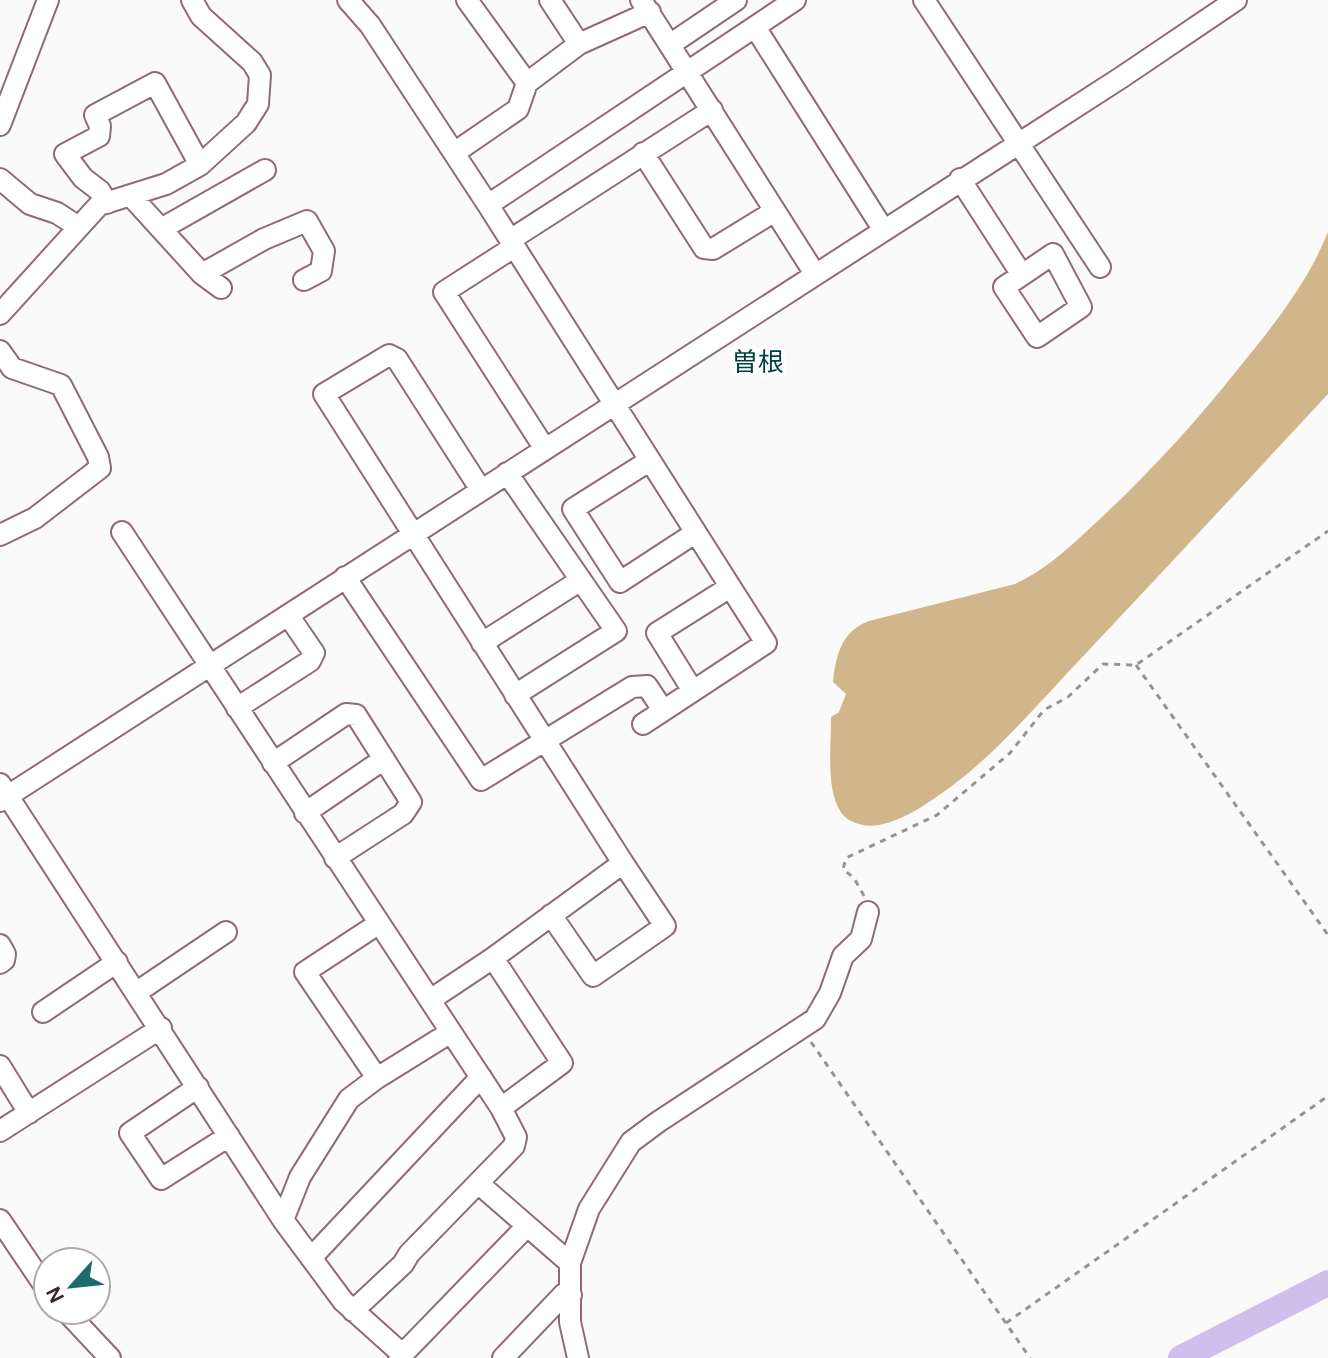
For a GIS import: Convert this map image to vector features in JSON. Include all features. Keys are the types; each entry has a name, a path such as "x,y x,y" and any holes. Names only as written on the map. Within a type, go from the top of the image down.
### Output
{"street":[{"path":"0,125 48,0"},
{"path":"0,314 99,205 166,184 200,165 246,123 258,104 260,75 252,62 201,16 192,0"},
{"path":"348,0 370,25 488,205 766,643 643,724"},
{"path":"550,0 579,44"},
{"path":"671,44 736,0"},
{"path":"488,205 795,0"},
{"path":"924,0 1100,267"},
{"path":"527,1226 400,1356 353,1311 283,1220 161,1028 3,794 209,666 1122,77 1214,6 1236,0"},
{"path":"474,2 527,83"},
{"path":"454,153 518,109 527,83 579,44 646,6 815,274"},
{"path":"755,27 883,229"},
{"path":"107,203 100,191 83,178 65,154 99,136 100,126 95,115 155,83 200,165"},
{"path":"545,449 444,292 643,153 712,110"},
{"path":"643,153 704,248 713,249 775,211"},
{"path":"161,229 265,170"},
{"path":"0,179 30,204 57,213 77,226"},
{"path":"960,179 1022,275"},
{"path":"131,196 202,274 221,288"},
{"path":"202,274 264,239 307,221 324,251 321,271 304,280"},
{"path":"0,351 12,368 9,373 61,385 98,457 100,468 35,518 0,535"},
{"path":"481,490 397,359 389,355 324,394 665,926 593,976 551,915"},
{"path":"649,461 573,509 620,582 695,533"},
{"path":"507,473 616,631 515,695"},
{"path":"122,532 481,1077 516,1137 514,1146 409,1254 403,1264 353,1311"},
{"path":"345,577 481,780 632,687 647,686 663,710"},
{"path":"482,643 581,580"},
{"path":"693,691 657,633 730,587"},
{"path":"237,708 310,661 314,653 288,615"},
{"path":"273,763 346,714 356,715 411,802 403,814 335,858"},
{"path":"305,813 384,759"},
{"path":"430,1000 623,863"},
{"path":"578,1358 570,1322 570,1263 589,1209 631,1142 815,1019 830,993 843,956 861,939 868,912"},
{"path":"377,1078 305,972 378,924"},
{"path":"137,992 226,932"},
{"path":"0,945 5,954 0,963"},
{"path":"493,958 562,1063 501,1108"},
{"path":"43,1012 117,962"},
{"path":"0,1131 161,1028"},
{"path":"283,1220 300,1177 349,1099 451,1032"},
{"path":"0,1066 29,1113"},
{"path":"311,1258 481,1077"},
{"path":"198,1087 130,1133 161,1179 229,1136"},
{"path":"478,1183 570,1263"},
{"path":"0,1220 32,1267"},
{"path":"503,1358 564,1294 571,1295"},
{"path":"80,1326 110,1358"}],"path":[{"path":"868,912 863,892 843,869 846,858 937,815 1010,753 1044,710 1068,697 1103,664 1136,665 1328,531"},
{"path":"1136,665 1328,935"},
{"path":"802,1029 1030,1358"},
{"path":"1006,1323 1328,1096"}],"shaded area":[{"path":"1328,232 1328,394 983,760 924,805 887,823 862,825 842,814 836,804 831,777 831,717 839,712 846,694 833,682 839,653 852,631 869,621 1015,584 1061,554 1138,482 1222,389 1288,304"}],"waterway":[{"path":"1181,1358 1328,1283"}],"district":[{"name":"曽根","path":"758,362"}]}
